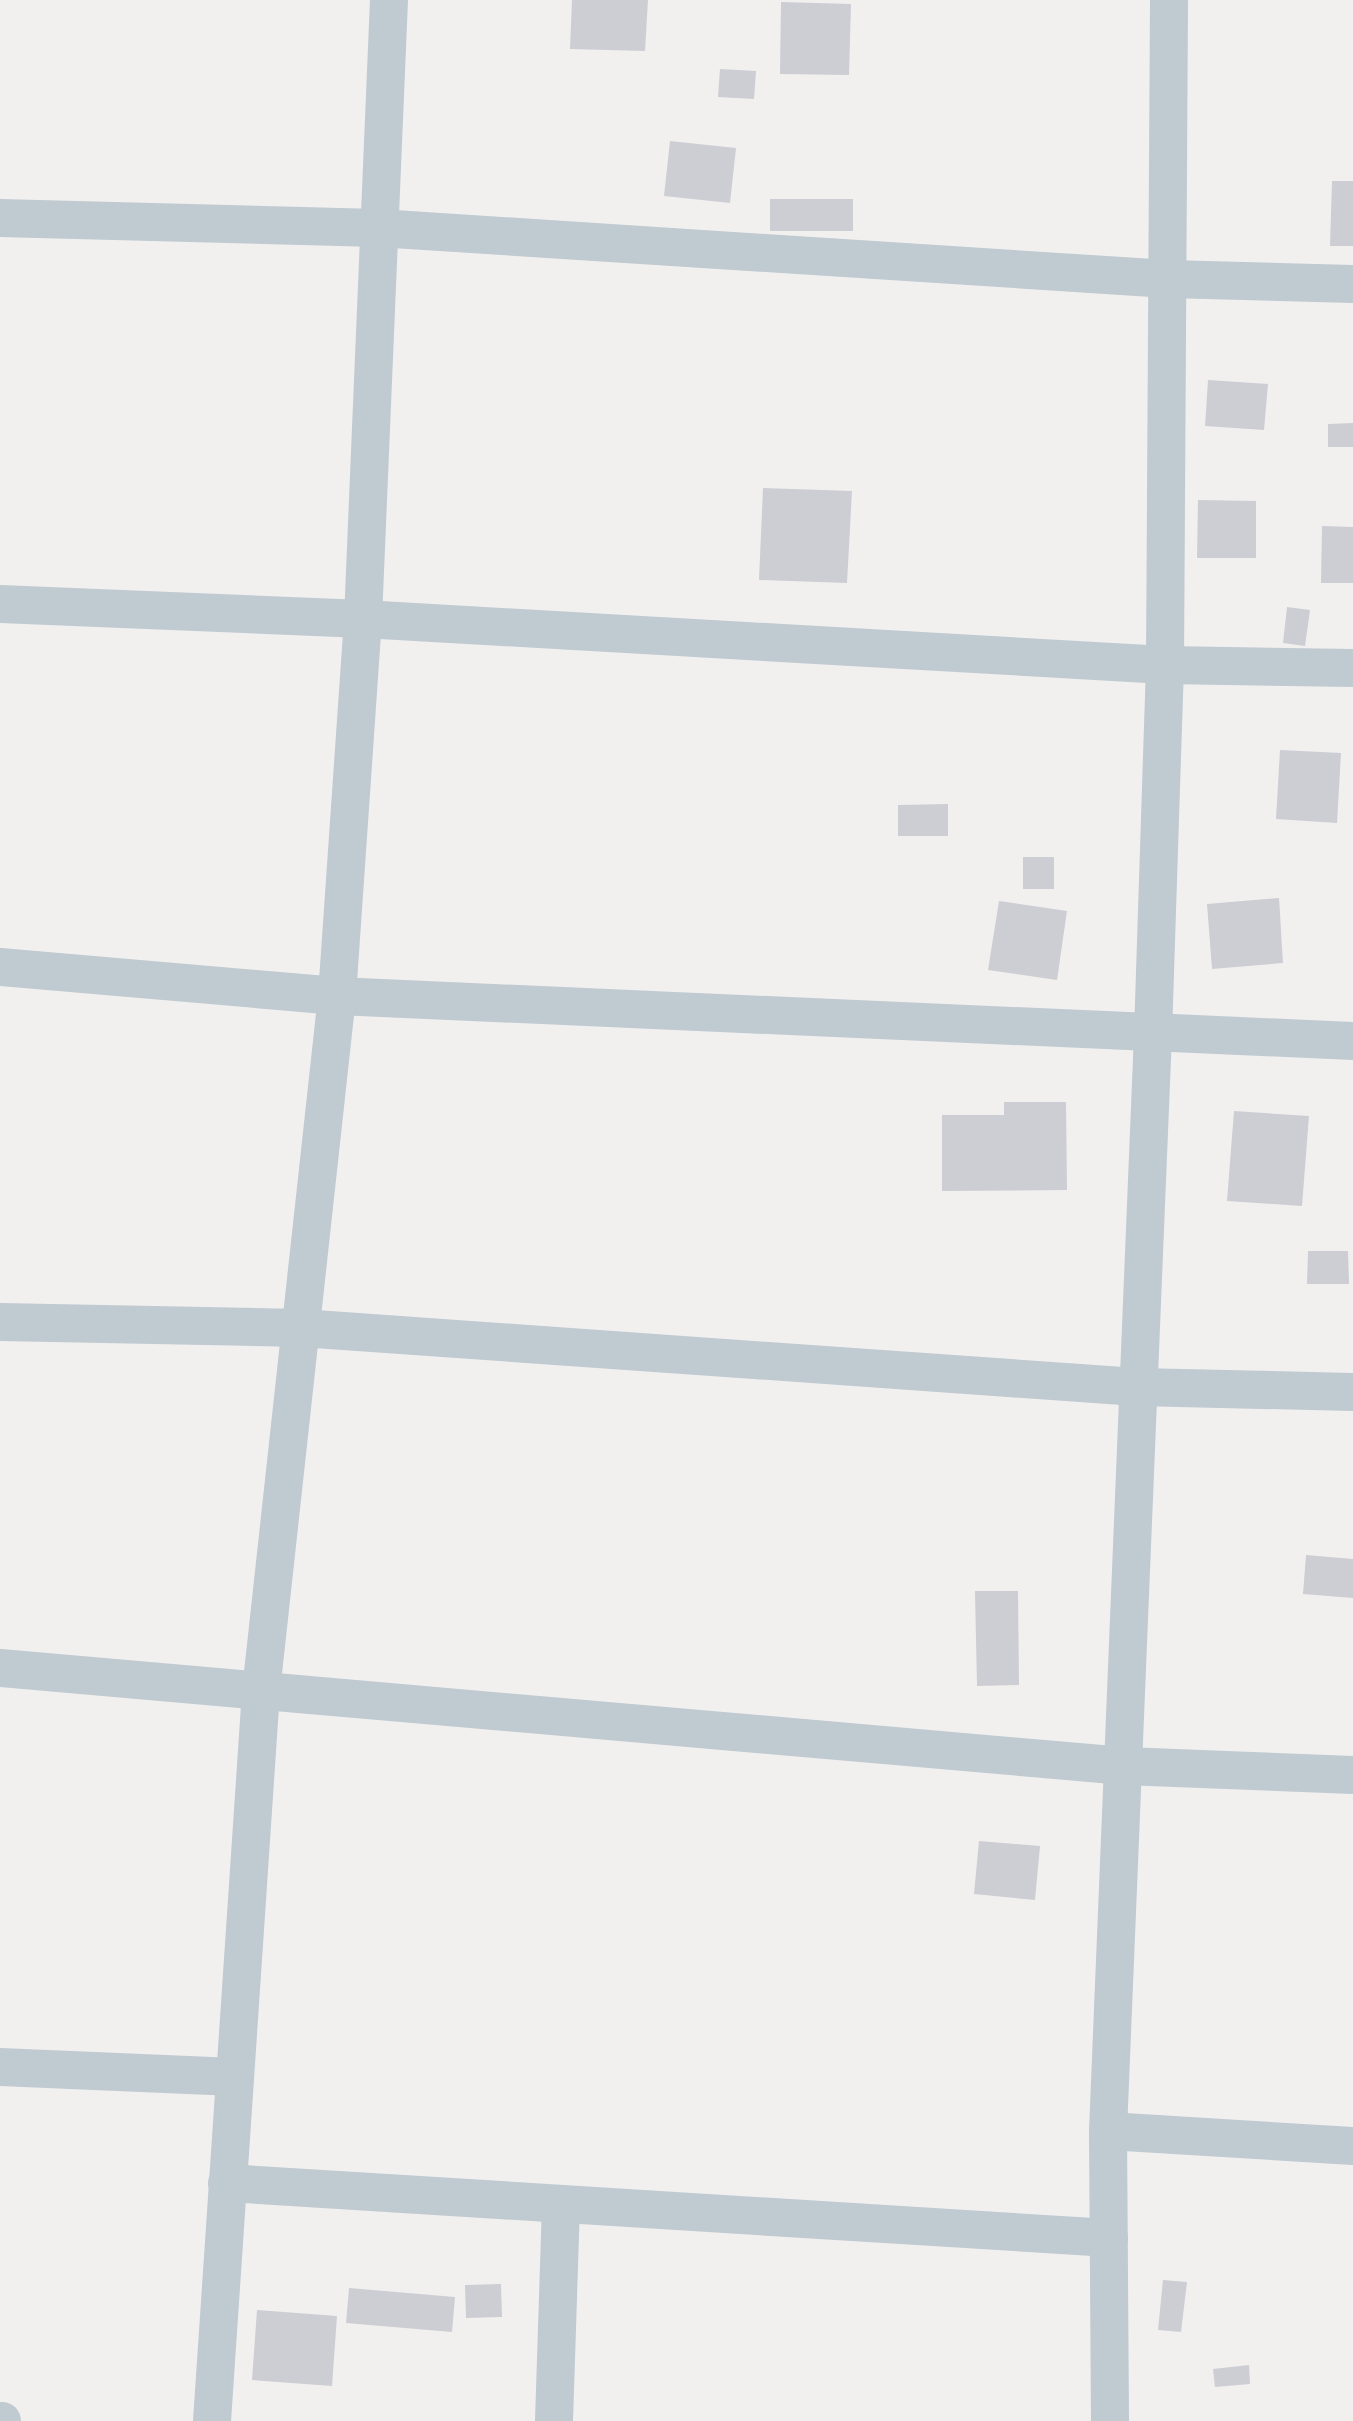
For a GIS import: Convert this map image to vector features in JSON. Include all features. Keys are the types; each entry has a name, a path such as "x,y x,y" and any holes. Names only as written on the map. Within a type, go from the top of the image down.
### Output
{"street":[{"path":"212,2421 261,1690 337,996 363,620 389,0"},
{"path":"1110,2421 1108,2131 1153,1034 1165,665 1169,0"},
{"path":"0,218 378,228 1168,279 1353,284"},
{"path":"0,604 363,620 1165,665 1353,668"},
{"path":"0,968 337,996 1353,1041"},
{"path":"0,1322 301,1328 1137,1387 1353,1392"},
{"path":"0,1668 1124,1766 1353,1775"},
{"path":"0,2067 235,2077"},
{"path":"1108,2131 1353,2146"},
{"path":"227,2183 1109,2238"},
{"path":"554,2421 561,2204"}],"building":[{"path":"572,0 648,0 645,51 570,49"},
{"path":"781,2 851,4 849,75 780,74"},
{"path":"720,69 756,71 754,99 718,97"},
{"path":"670,141 736,148 730,203 664,196"},
{"path":"1332,181 1353,181 1353,246 1330,246"},
{"path":"770,199 853,199 853,231 770,231"},
{"path":"1208,380 1268,384 1264,430 1205,426"},
{"path":"1353,423 1353,447 1328,447 1328,424"},
{"path":"763,488 852,491 847,583 759,580"},
{"path":"1198,500 1256,501 1256,558 1197,558"},
{"path":"1322,526 1353,527 1353,583 1321,583"},
{"path":"1287,607 1310,610 1305,646 1283,643"},
{"path":"1280,750 1341,753 1337,823 1276,819"},
{"path":"948,804 948,836 898,836 898,805"},
{"path":"1023,857 1054,857 1054,889 1023,889"},
{"path":"1279,898 1283,963 1212,969 1207,904"},
{"path":"999,901 1067,911 1057,980 988,970"},
{"path":"1004,1102 1066,1102 1067,1190 942,1191 942,1115 1004,1115"},
{"path":"1234,1111 1309,1116 1302,1206 1227,1201"},
{"path":"1308,1251 1348,1251 1349,1284 1307,1284"},
{"path":"1306,1555 1353,1559 1353,1598 1303,1594"},
{"path":"975,1591 1018,1591 1019,1685 977,1686"},
{"path":"979,1841 1040,1846 1035,1900 974,1894"},
{"path":"1163,2280 1187,2282 1181,2332 1158,2330"},
{"path":"501,2284 502,2317 466,2318 465,2285"},
{"path":"349,2288 455,2297 452,2332 346,2323"},
{"path":"257,2310 337,2316 332,2386 252,2380"},
{"path":"1249,2365 1250,2384 1215,2387 1213,2369"}]}
